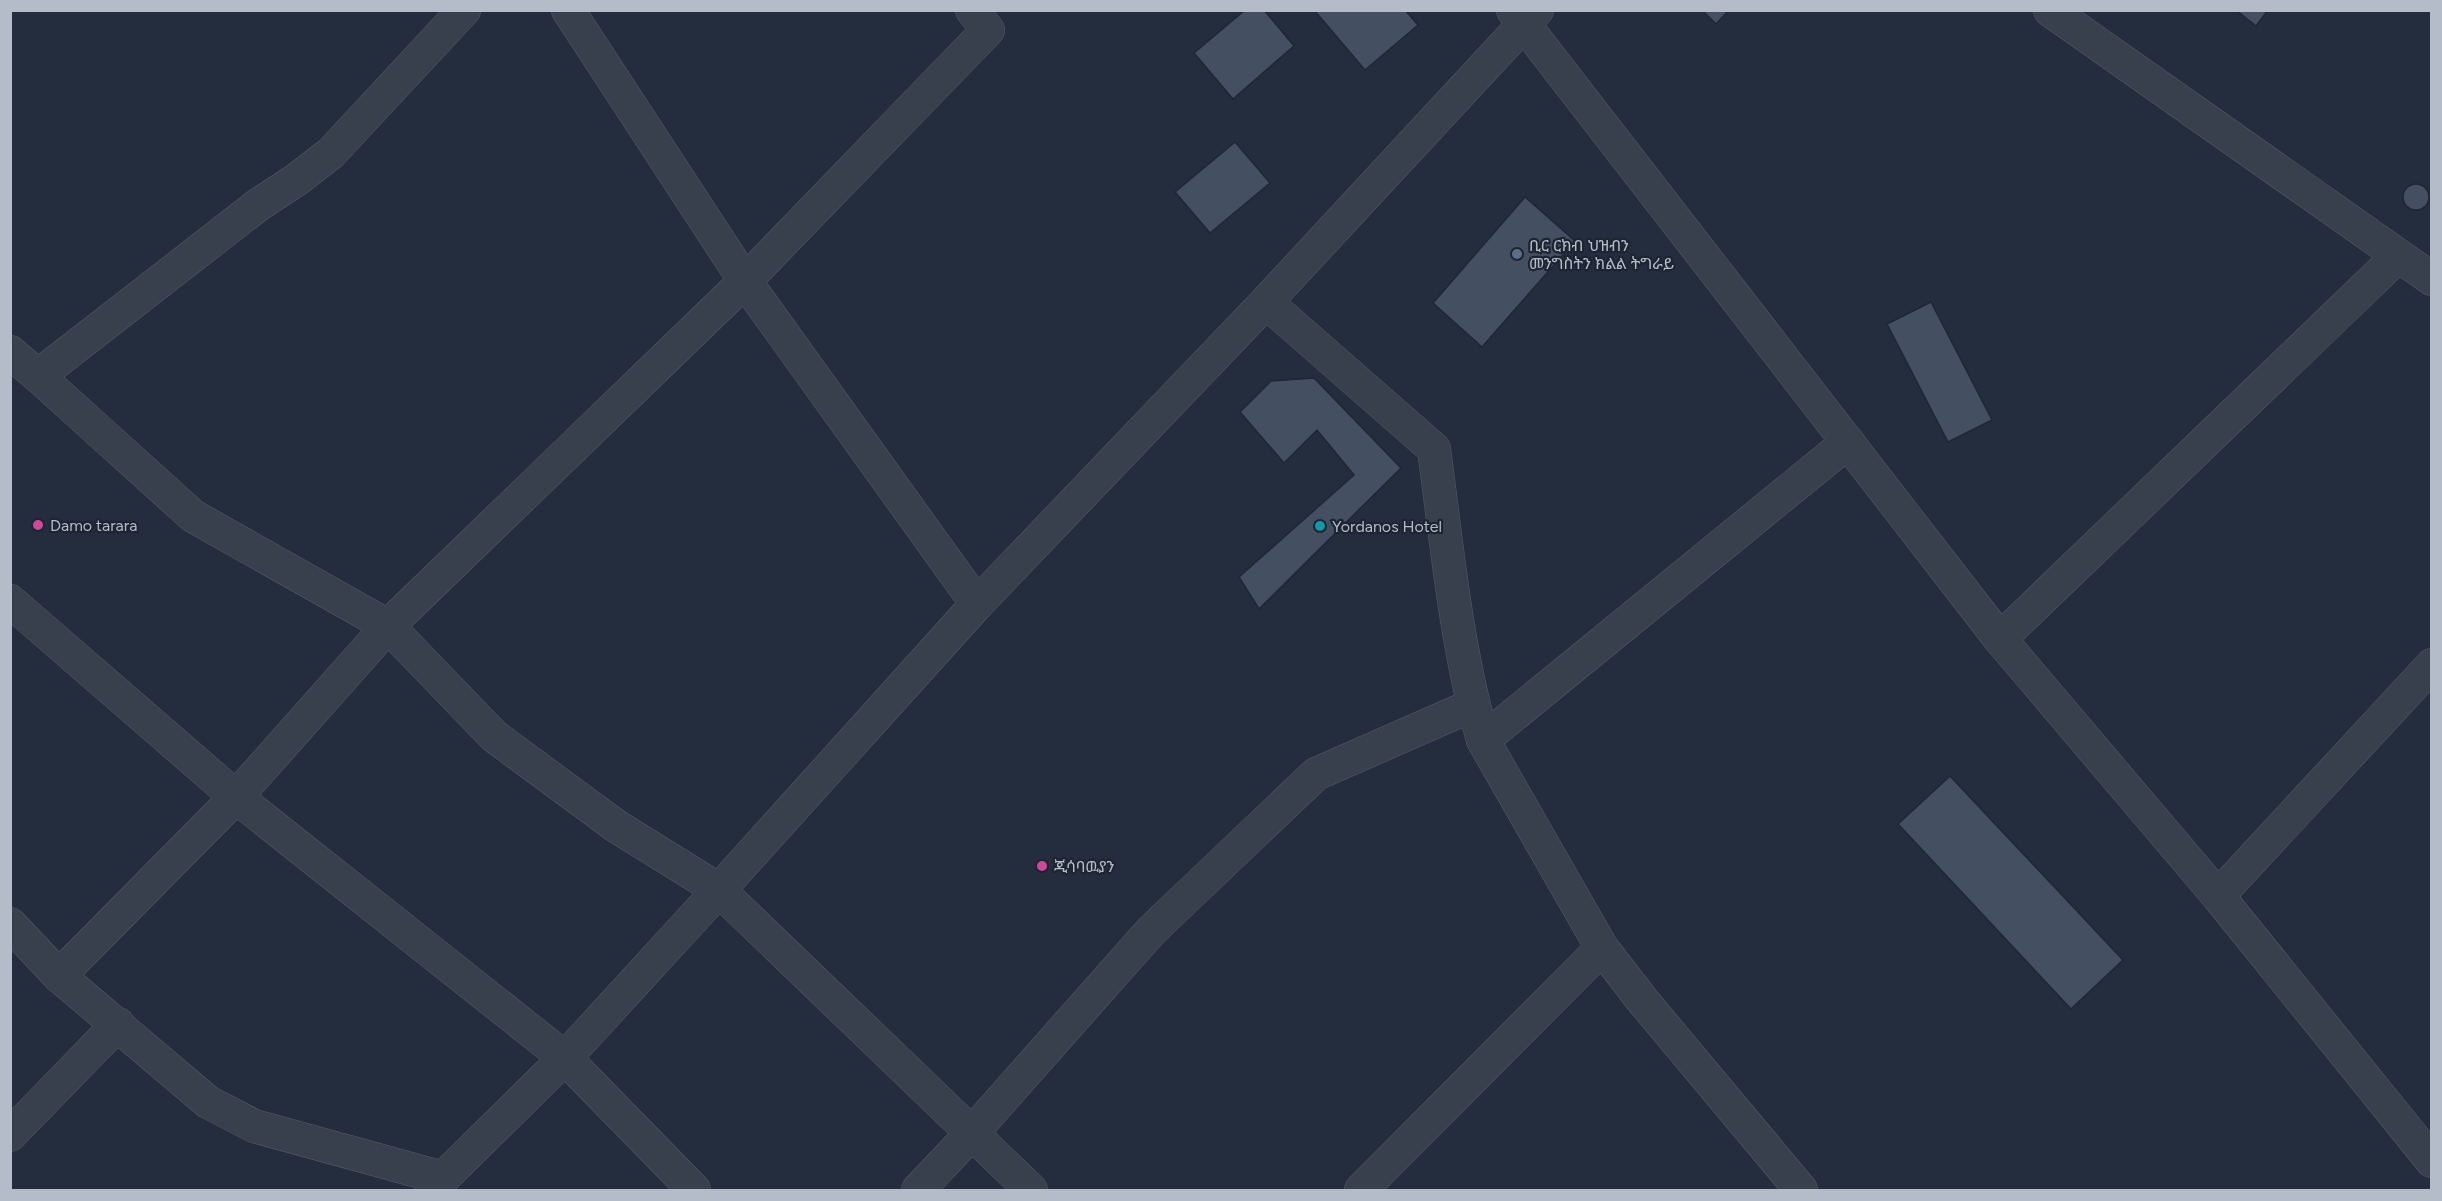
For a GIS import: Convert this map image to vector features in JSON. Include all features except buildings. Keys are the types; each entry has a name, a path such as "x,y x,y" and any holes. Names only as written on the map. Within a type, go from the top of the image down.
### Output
{"street":[{"path":"38,376 258,205 331,153 464,10"},
{"path":"568,10 745,281 977,604"},
{"path":"59,976 236,797 388,626 745,281 988,30 972,10"},
{"path":"2050,10 2432,279"},
{"path":"10,924 59,976 208,1102 254,1126 437,1184 565,1058 977,604 1266,302 1525,15 2000,639 2425,1141"},
{"path":"2000,639 2398,256"},
{"path":"1266,302 1434,449 1458,621 1473,705 1483,740 1602,948 1643,1001 1801,1191"},
{"path":"10,352 193,516 388,626 494,736 616,826 719,890 1031,1191"},
{"path":"1483,740 1848,442"},
{"path":"10,601 236,797 565,1058 694,1191"},
{"path":"2218,896 2432,665"},
{"path":"918,1191 1151,931 1316,774 1473,705"},
{"path":"1361,1191 1602,948"},
{"path":"10,1135 118,1024"}],"place":[{"name":"ቢር ርክብ ህዝብን መንግስትን ክልል ትግራይ","path":"1517,254"},
{"name":"Damo tarara","path":"38,525"},
{"name":"Yordanos Hotel","path":"1320,526"},
{"name":"ጂሳባዉያን","path":"1042,866"}]}
